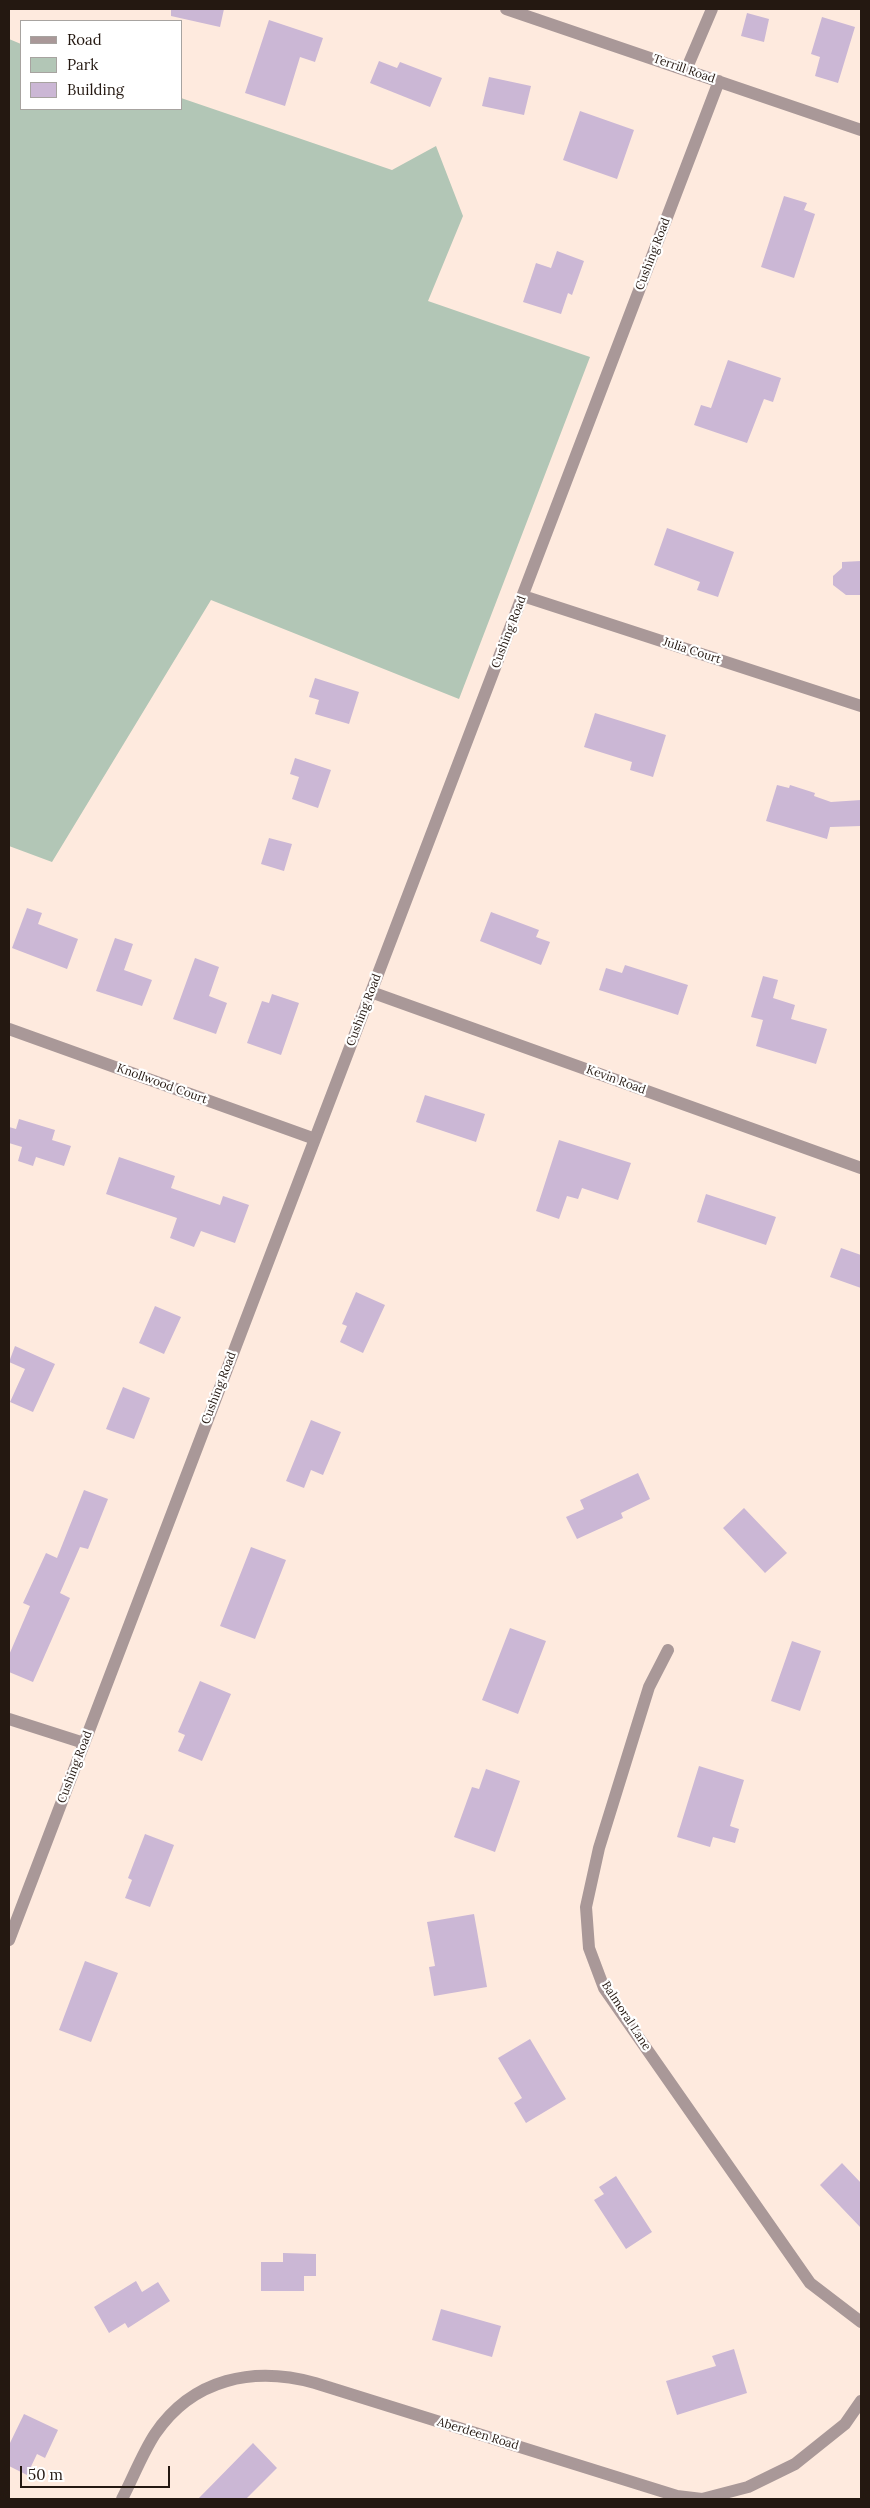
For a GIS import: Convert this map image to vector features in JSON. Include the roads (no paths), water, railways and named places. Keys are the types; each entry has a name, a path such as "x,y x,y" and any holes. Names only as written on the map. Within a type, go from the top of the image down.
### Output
{"street":[{"name":"Terrill Road","path":"506,9 861,130"},
{"path":"686,70 712,9"},
{"name":"Cushing Road","path":"9,1940 719,81"},
{"name":"Julia Court","path":"523,596 861,706"},
{"name":"Kevin Road","path":"371,992 861,1168"},
{"name":"Knollwood Court","path":"9,1030 315,1139"},
{"name":"Balmoral Lane","path":"668,1650 649,1687 599,1848 586,1907 589,1948 604,1988 810,2283 861,2322"},
{"path":"9,1719 84,1742"},
{"name":"Aberdeen Road","path":"122,2499 154,2436 182,2404 219,2383 260,2374 288,2375 677,2496 702,2499 748,2487 795,2464 845,2424 861,2401"}]}
